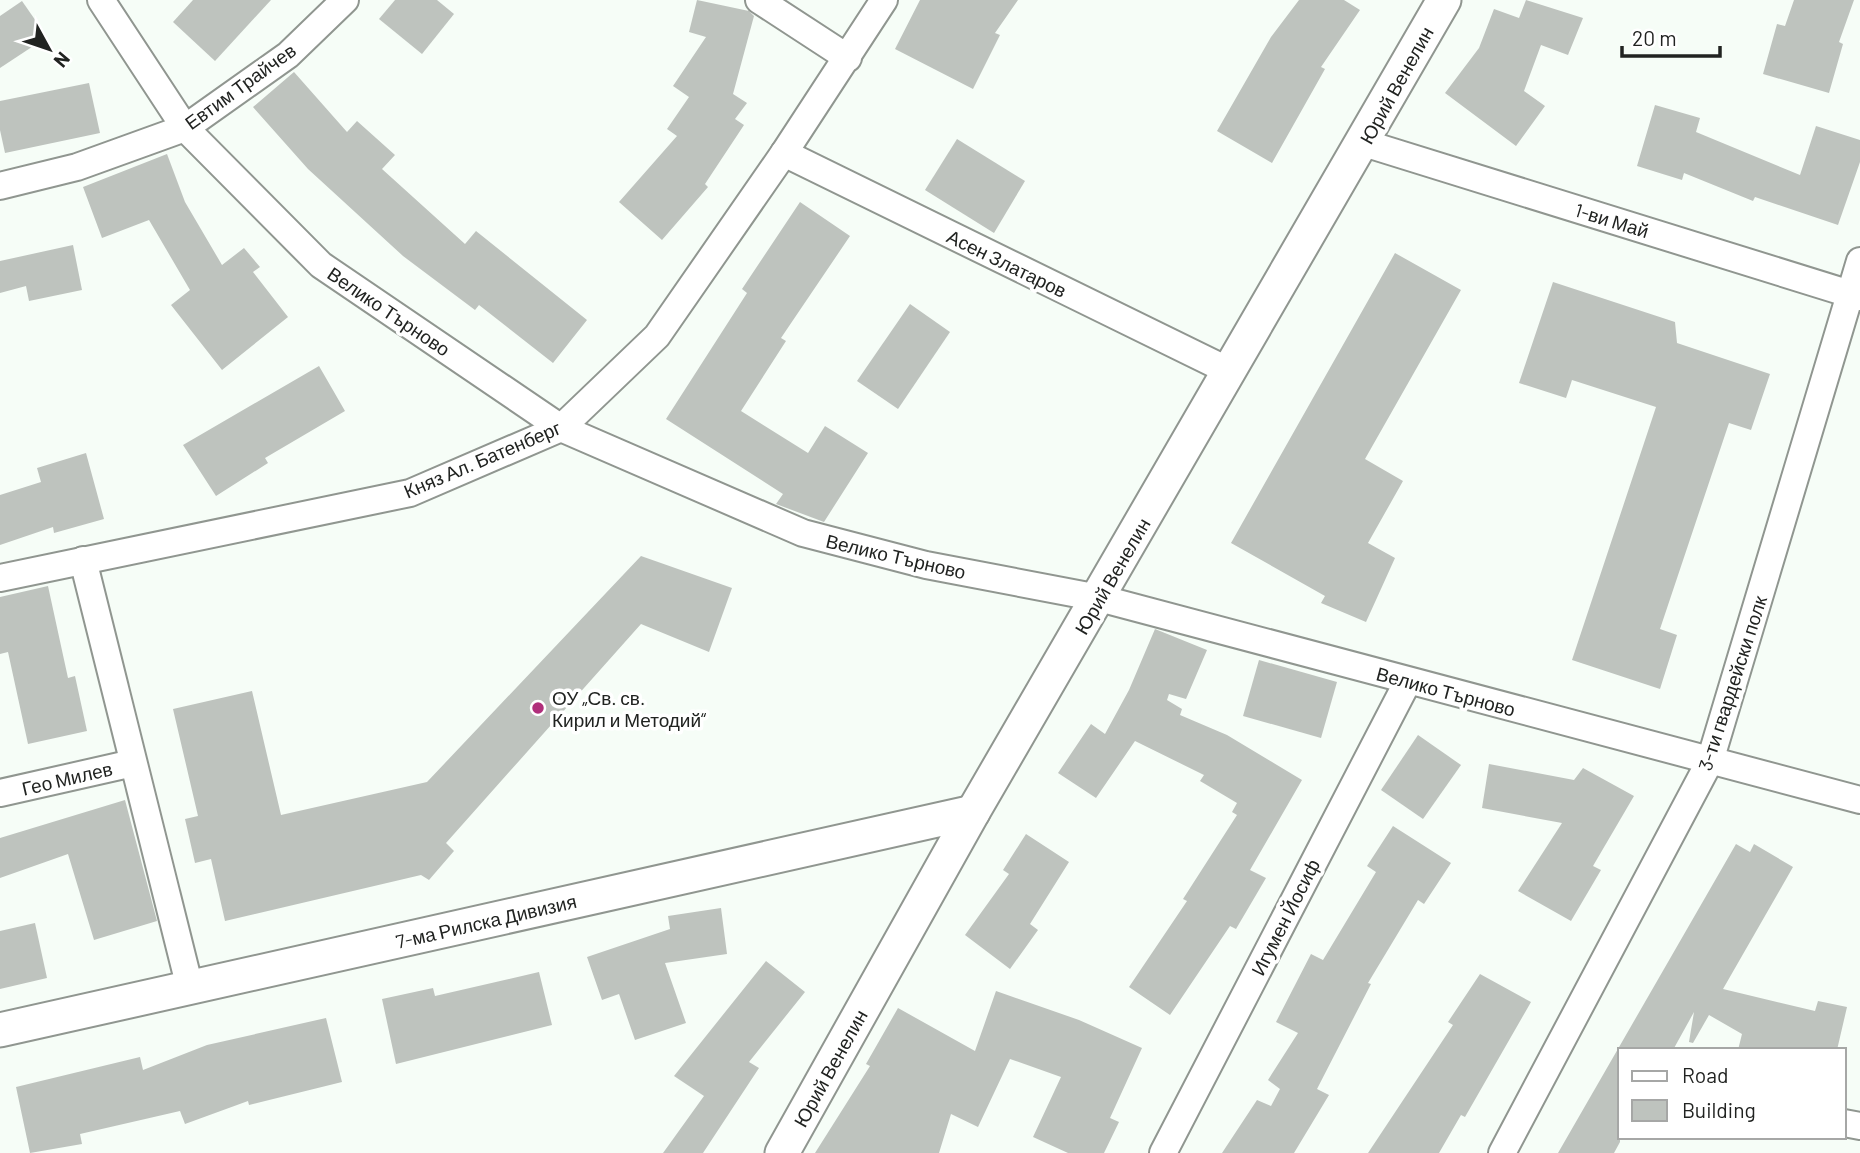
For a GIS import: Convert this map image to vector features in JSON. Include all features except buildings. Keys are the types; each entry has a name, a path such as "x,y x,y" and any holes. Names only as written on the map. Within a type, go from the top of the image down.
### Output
{"street":[{"name":"Велико Търново","path":"102,0 185,128 321,265 561,428 803,533 926,565 1099,597 1860,800"},
{"name":"Евтим Трайчев","path":"0,186 77,167 185,128 288,55 345,0"},
{"path":"759,0 848,58"},
{"name":"Княз Ал. Батенберг","path":"0,578 410,493 561,428 657,336 784,153 884,0"},
{"name":"Юрий Венелин","path":"782,1153 973,812 1364,144 1444,0"},
{"name":"1-ви Май","path":"1364,144 1855,296"},
{"name":"Асен Златаров","path":"784,153 1231,372"},
{"name":"3-ти гвардейски полк","path":"1502,1153 1710,761 1855,296 1860,261"},
{"path":"83,560 190,988"},
{"name":"Игумен Йосиф","path":"1163,1153 1408,681"},
{"name":"Гео Милев","path":"0,793 133,763"},
{"name":"7-ма Рилска Дивизия","path":"0,1030 973,812"}],"place":[{"name":"ОУ „Св. св. Кирил и Методий“","path":"538,708"}]}
